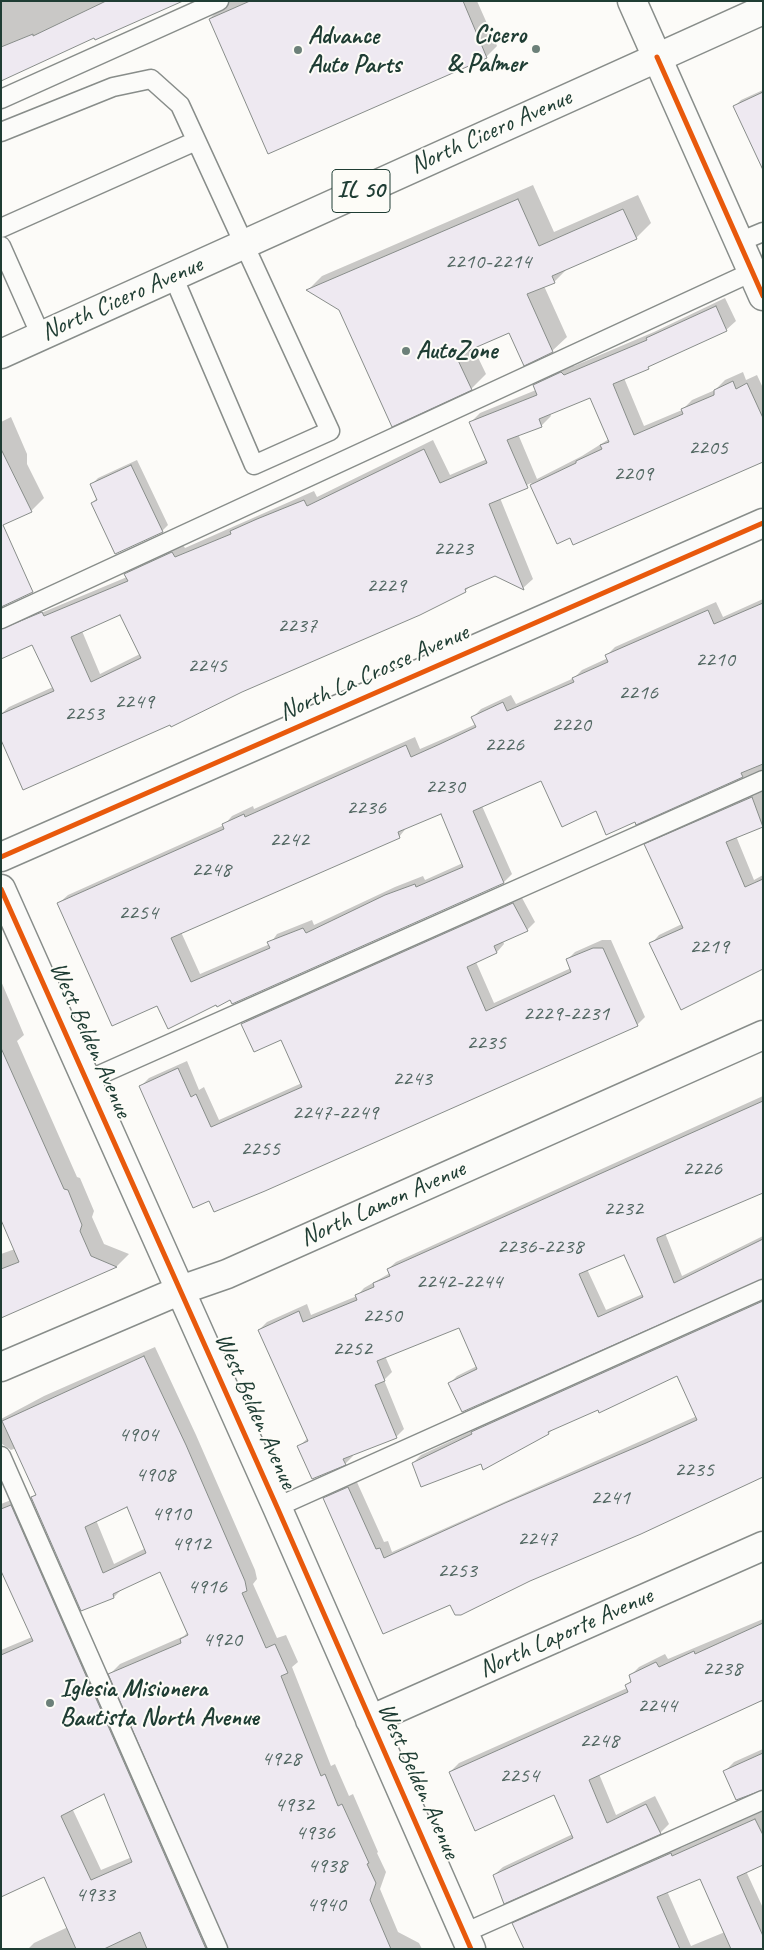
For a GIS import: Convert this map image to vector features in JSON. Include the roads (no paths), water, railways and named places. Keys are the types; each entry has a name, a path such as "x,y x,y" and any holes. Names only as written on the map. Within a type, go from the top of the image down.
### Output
{"street":[{"path":"632,1 657,58 751,237 760,287"},
{"name":"North Cicero Avenue","path":"1,354 763,10"},
{"name":"North La Crosse Avenue","path":"1,857 763,523"},
{"name":"West Belden Avenue","path":"1,889 88,1080 468,1941"},
{"name":"North Lamon Avenue","path":"1,1367 181,1290 227,1274 763,1035"},
{"name":"North Laporte Avenue","path":"370,1720 763,1546"}],"lane":[{"path":"1,99 218,1"},
{"path":"1,132 113,87 151,79 180,105 330,431 254,465 173,276"},
{"path":"1,228 196,141"},
{"path":"1,246 41,336"},
{"path":"1,619 760,287"},
{"path":"88,1080 763,780"},
{"path":"277,1507 763,1289"},
{"path":"1,1456 218,1949"},
{"path":"468,1941 763,1800"}],"place":[{"name":"Cicero & Palmer","path":"536,49"},
{"name":"Advance Auto Parts","path":"298,50"},
{"name":"AutoZone","path":"406,351"},
{"name":"Iglesia Misionera Bautista North Avenue","path":"50,1703"}]}
